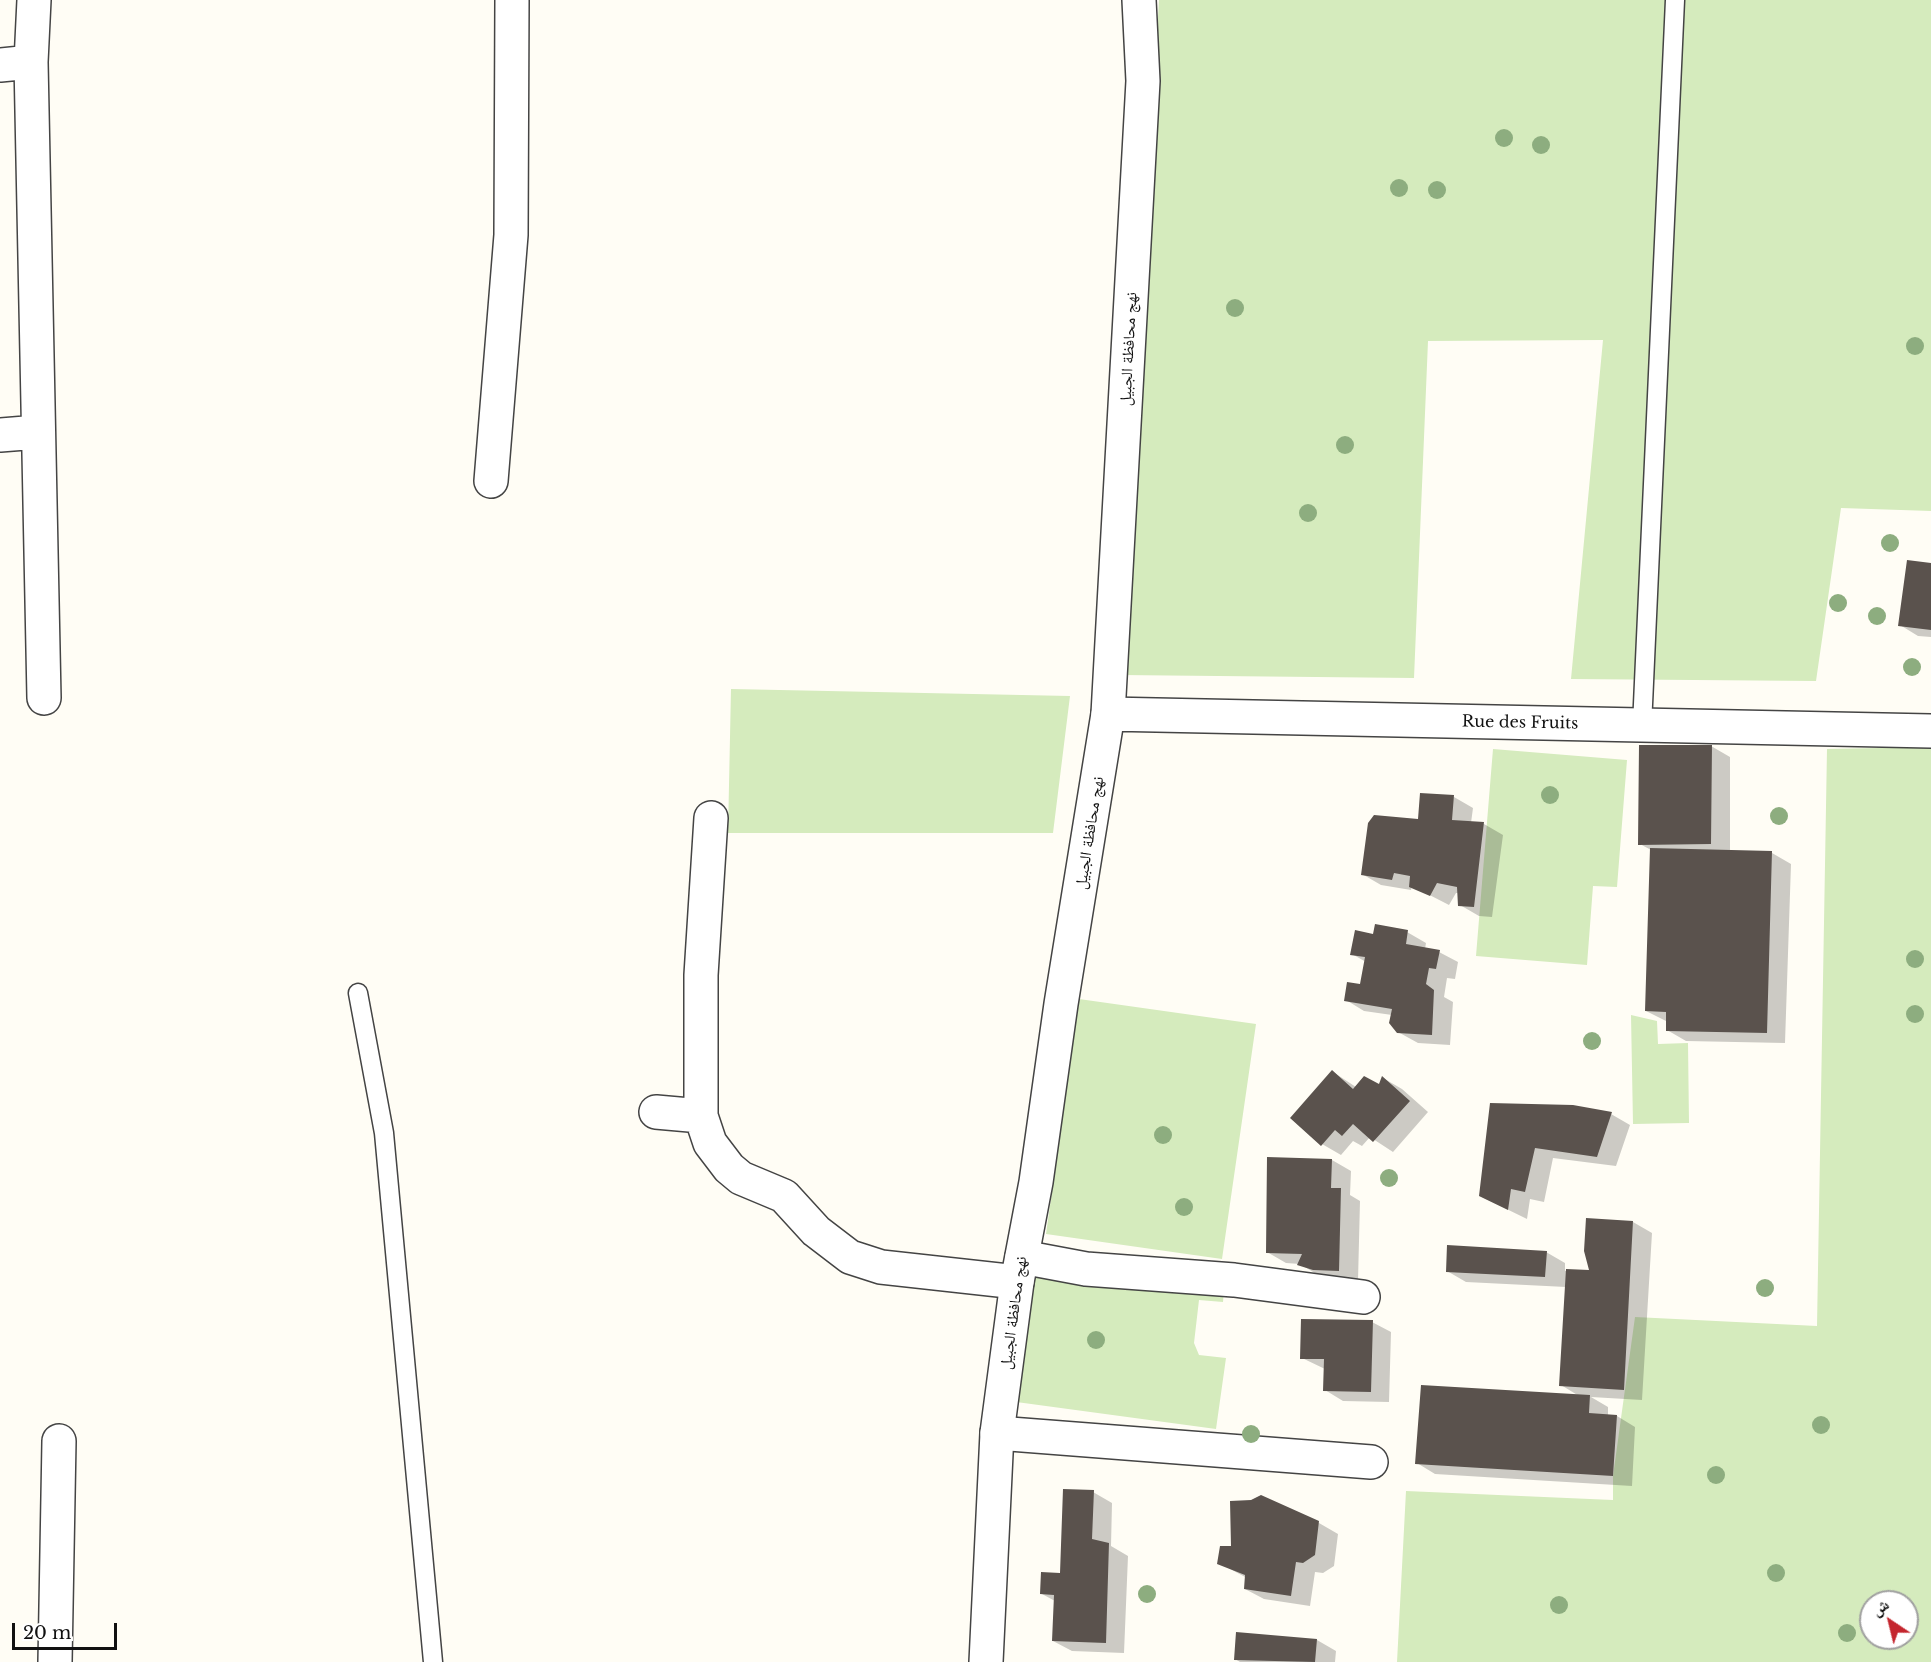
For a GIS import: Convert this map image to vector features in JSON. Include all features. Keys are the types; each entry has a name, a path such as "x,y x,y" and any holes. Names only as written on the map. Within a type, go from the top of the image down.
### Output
{"street":[{"path":"34,0 16,63 38,432 44,698"},
{"path":"491,481 511,235 512,0"},
{"name":"نهج محافظة الجبيل","path":"986,1662 997,1433 1020,1269 1036,1182 1061,1004 1108,714 1143,81 1139,0"},
{"path":"0,435 38,432"},
{"name":"Rue des Fruits","path":"1108,714 1931,731"},
{"path":"711,818 701,975 701,1116 710,1143 729,1168 741,1178 784,1196 816,1230 850,1257 881,1267 1086,1269 1234,1280 1363,1297"},
{"path":"656,1112 701,1116"},
{"path":"997,1433 1371,1462"},
{"path":"55,1662 59,1441"}],"lane":[{"path":"1642,726 1675,0"},
{"path":"358,993 384,1133 433,1662"}],"green space":[{"path":"1159,0 1931,0 1931,511 1841,508 1816,681 1571,679 1603,340 1428,341 1414,678 1120,675"},
{"path":"731,689 1070,696 1053,833 728,833"},
{"path":"1931,747 1931,1662 1397,1662 1406,1491 1613,1500 1613,1476 1635,1317 1817,1326 1827,749"},
{"path":"1493,749 1627,760 1617,887 1593,886 1587,965 1476,956"},
{"path":"1079,999 1256,1024 1222,1259 1046,1234"},
{"path":"1631,1015 1657,1021 1658,1044 1688,1043 1689,1123 1633,1124"},
{"path":"1039,1272 1224,1290 1223,1302 1199,1300 1194,1343 1199,1355 1226,1358 1216,1429 1009,1401 1025,1283"}],"building":[{"path":"1907,560 1931,563 1931,630 1898,626"},
{"path":"1639,745 1712,745 1711,844 1638,845"},
{"path":"1420,793 1454,795 1452,820 1484,822 1474,907 1458,906 1457,887 1437,883 1430,896 1409,887 1410,876 1394,873 1392,880 1361,875 1368,823 1374,815 1418,819"},
{"path":"1650,848 1772,851 1767,1033 1666,1031 1666,1012 1645,1011"},
{"path":"1375,924 1408,930 1406,944 1440,950 1436,969 1429,968 1426,984 1434,990 1432,1035 1397,1033 1389,1023 1392,1009 1344,1001 1347,982 1360,984 1365,957 1350,955 1355,930 1373,934"},
{"path":"1332,1070 1353,1089 1364,1076 1379,1084 1382,1076 1410,1101 1373,1142 1353,1124 1342,1136 1335,1130 1321,1146 1290,1118"},
{"path":"1490,1103 1573,1105 1612,1112 1597,1157 1535,1148 1525,1192 1511,1189 1508,1210 1479,1196"},
{"path":"1267,1157 1332,1159 1331,1188 1341,1188 1339,1271 1313,1270 1297,1265 1302,1254 1266,1253"},
{"path":"1586,1218 1633,1221 1624,1390 1559,1386 1566,1269 1589,1270 1584,1251"},
{"path":"1447,1245 1547,1251 1545,1277 1446,1272"},
{"path":"1301,1319 1373,1320 1371,1392 1323,1391 1324,1359 1300,1359"},
{"path":"1421,1385 1590,1395 1589,1413 1617,1415 1613,1476 1415,1464"},
{"path":"1063,1489 1094,1490 1092,1539 1109,1543 1106,1643 1052,1641 1054,1595 1040,1594 1041,1572 1060,1573"},
{"path":"1261,1495 1319,1521 1315,1555 1303,1563 1296,1562 1291,1596 1244,1589 1245,1575 1217,1564 1220,1546 1231,1546 1230,1501 1251,1500"},
{"path":"1236,1632 1317,1639 1315,1662 1234,1660"}]}
